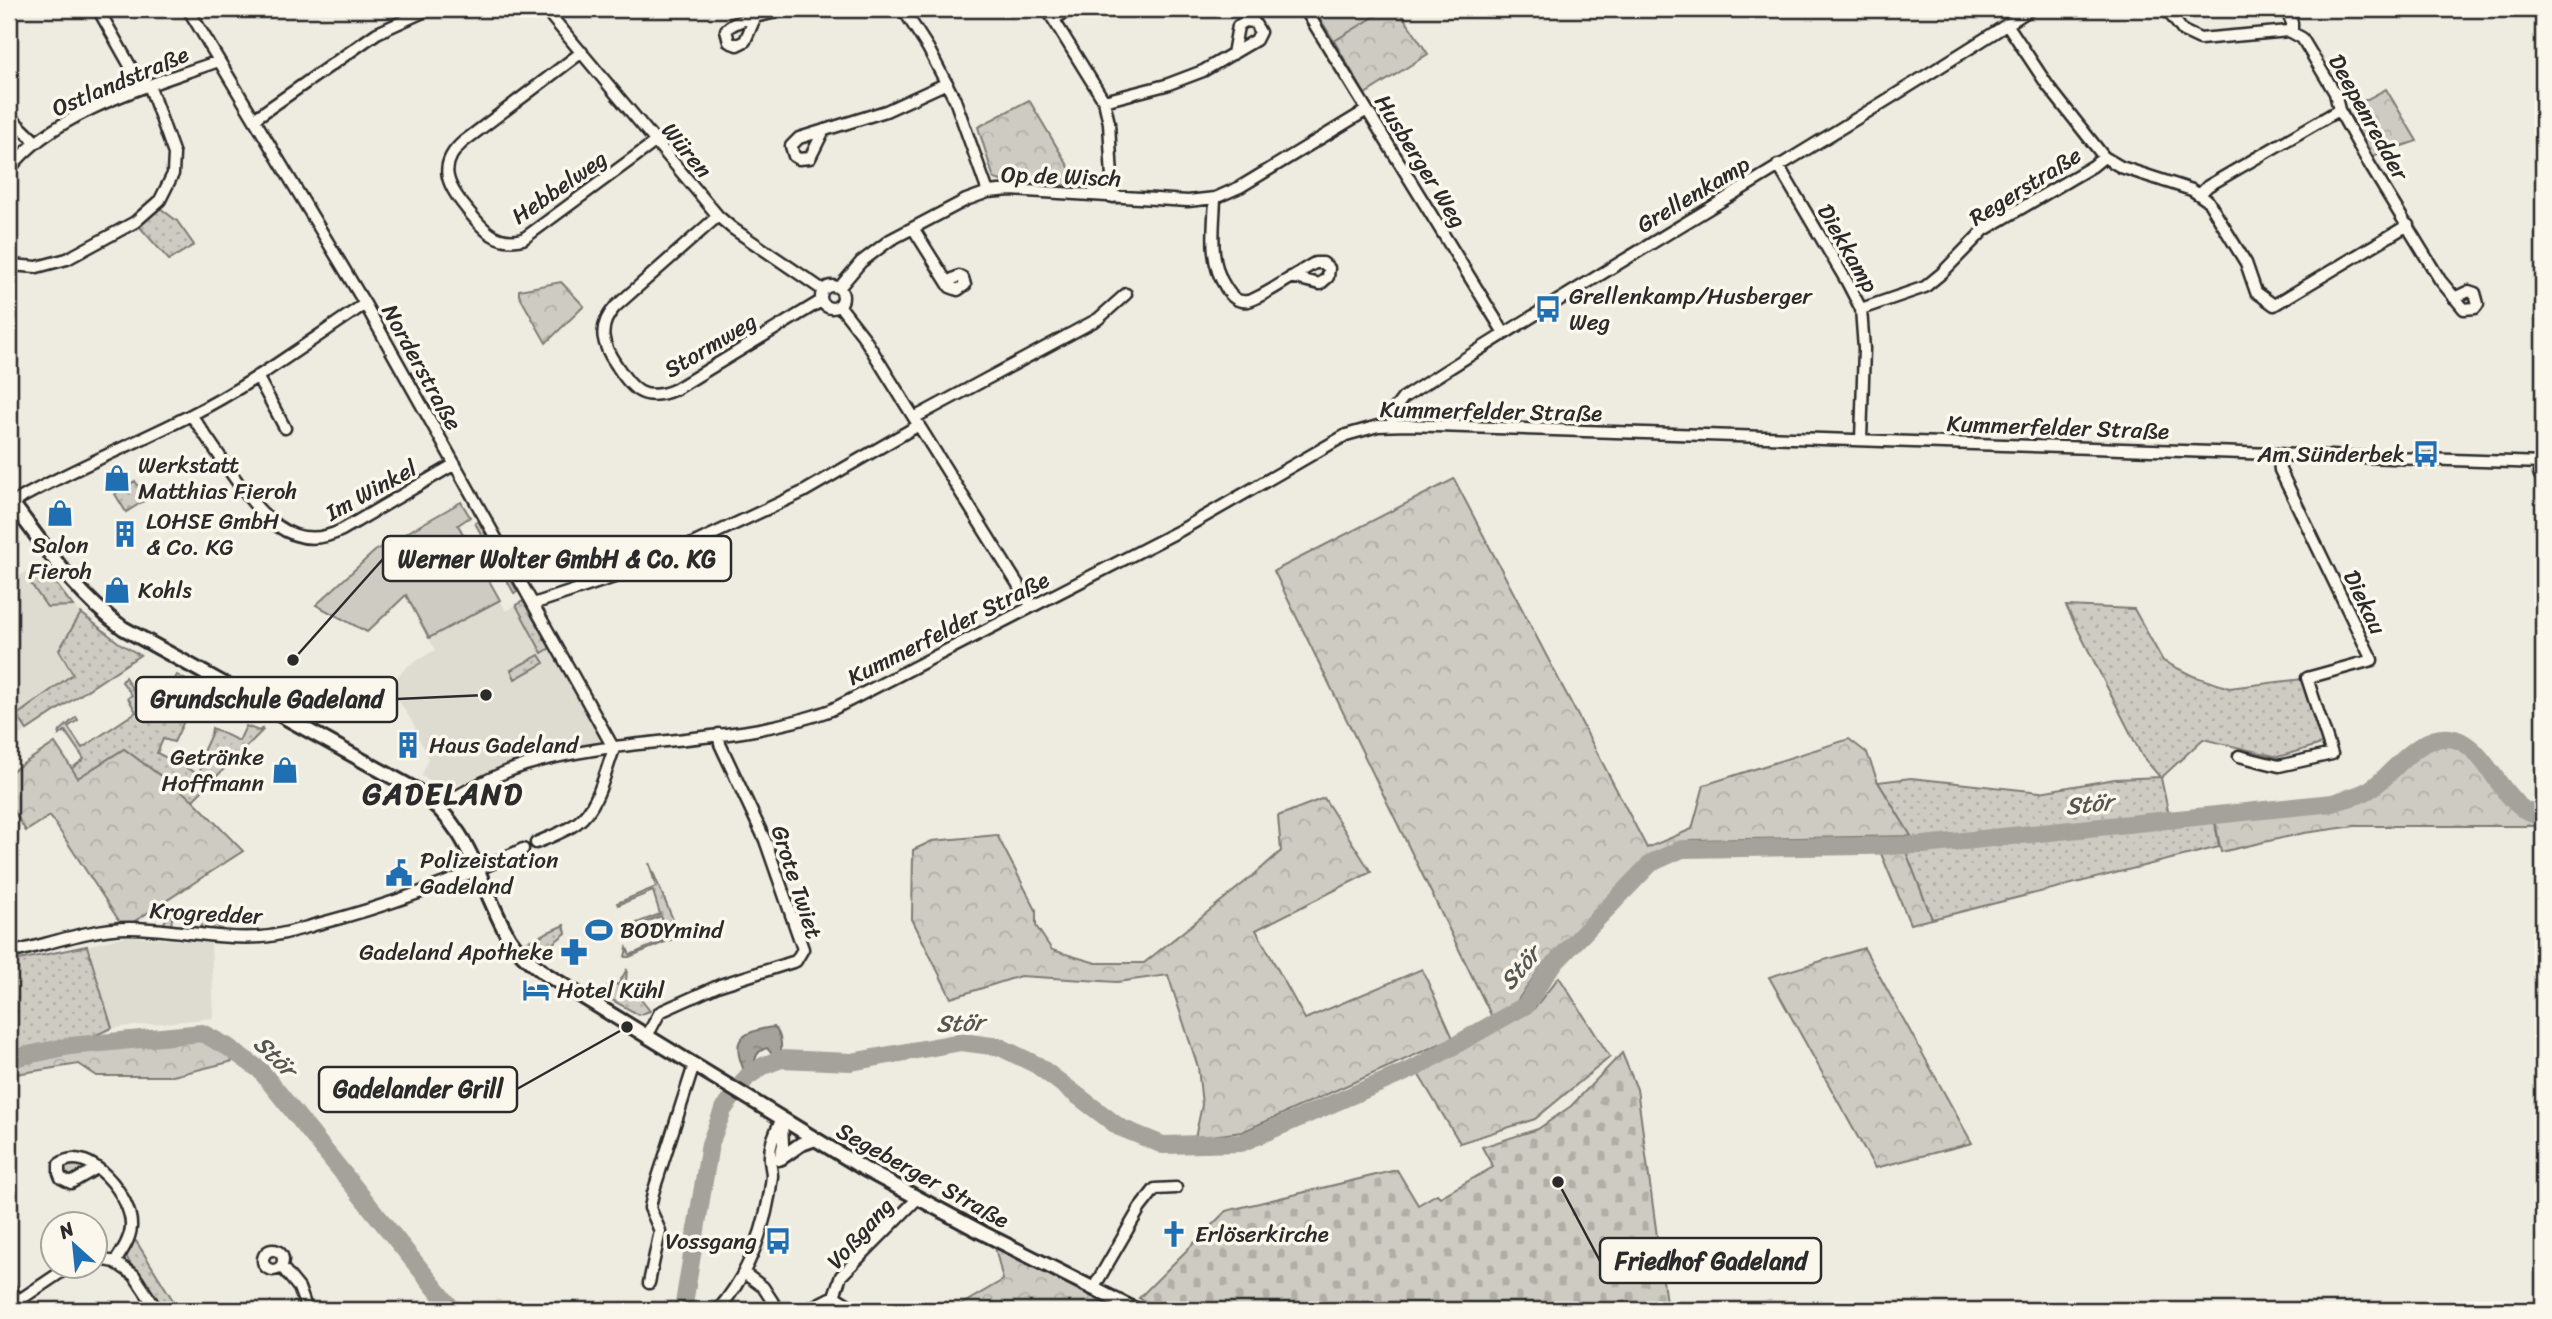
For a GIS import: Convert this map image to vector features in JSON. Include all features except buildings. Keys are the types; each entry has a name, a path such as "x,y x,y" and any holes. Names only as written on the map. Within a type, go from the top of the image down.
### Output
{"main road":[{"name":"Segeberger Straße","path":"10,501 88,601 115,622 154,647 415,790 439,807 454,825 478,869 510,938 529,961 547,975 815,1139 918,1198 1136,1310"},
{"path":"781,1158 801,1144 815,1139"}],"street":[{"path":"9,265 37,267 68,259 135,222 160,200 173,174 174,154 146,86 98,9"},
{"name":"Norderstraße","path":"188,9 365,304 614,749"},
{"path":"254,119 377,33 430,9"},
{"name":"Würen","path":"545,9 718,216 822,295"},
{"path":"755,18 791,9"},
{"path":"902,9 947,83 967,129 989,192"},
{"path":"1047,9 1104,101 1109,122 1113,197"},
{"path":"1054,19 1071,9"},
{"name":"Husberger Weg","path":"1305,9 1504,333"},
{"name":"Grellenkamp","path":"1392,425 1394,411 1403,398 2031,9"},
{"path":"2166,9 2183,31 2200,38 2292,32"},
{"name":"Deepenredder","path":"2286,9 2292,23 2292,32 2302,38 2311,52 2334,93 2339,110 2454,298"},
{"path":"2007,24 2041,76 2104,157 2121,167 2200,194 2214,210 2246,264 2256,292 2274,305 2408,225"},
{"name":"Hebbelweg","path":"582,52 453,153 447,166 450,187 483,230 498,240 523,239 655,142"},
{"path":"1104,101 1186,78 1233,54"},
{"name":"Ostlandstraße","path":"9,170 36,142 66,123 146,86 219,61"},
{"path":"824,130 895,107 947,83"},
{"name":"Op de Wisch","path":"839,288 870,254 966,200 989,192 1011,190 1188,201 1215,198 1240,187 1367,110"},
{"path":"2200,194 2208,186 2339,110"},
{"path":"9,116 36,142"},
{"name":"Regerstraße","path":"1861,309 1924,287 1942,273 1984,230 2104,157"},
{"name":"Diekkamp","path":"1778,165 1861,309 1864,349 1861,440"},
{"path":"1215,198 1213,260 1216,272 1233,298 1247,301 1291,277"},
{"name":"Stormweg","path":"718,216 606,318 602,331 604,344 634,388 647,395 656,396 676,389 822,295"},
{"path":"913,228 947,282"},
{"path":"829,286 839,288 843,297 839,305 830,308 822,295 829,286"},
{"path":"533,604 639,569 803,492 917,421 1098,319 1126,294"},
{"path":"10,501 191,415 257,376 365,304"},
{"path":"839,305 858,327 1032,607"},
{"path":"257,376 285,428"},
{"name":"Im Winkel","path":"191,415 258,511 283,530 308,538 324,537 342,530 455,464"},
{"name":"Kummerfelder Straße","path":"439,807 474,786 525,765 566,756 795,721 831,710 1181,530 1346,435 1365,429 1392,425 2541,463"},
{"name":"Diekau","path":"2239,756 2279,766 2332,754 2307,678 2372,660 2280,470 2278,454"},
{"path":"2541,463 2539,473 2543,482"},
{"name":"Grote Twiet","path":"647,1036 660,1013 720,985 796,961 803,949 765,840 720,744 719,734"},
{"path":"536,843 574,825 584,817 591,807 614,749"},
{"name":"Krogredder","path":"9,953 124,928 263,937 343,918 478,869 523,849"},
{"path":"649,1283 660,1231 650,1208 653,1193 694,1065"},
{"path":"772,1173 781,1158 782,1119"},
{"path":"718,1310 729,1298 744,1273 764,1222 772,1173 771,1148 775,1131 782,1119"},
{"path":"97,1168 115,1184 131,1214 130,1234 116,1262"},
{"path":"1093,1289 1140,1208 1155,1189 1176,1188"},
{"name":"Voßgang","path":"834,1296 841,1276 918,1198"},
{"path":"108,1261 116,1262 134,1275 156,1310"},
{"path":"281,1266 299,1288 307,1310"},
{"path":"744,1273 763,1287 778,1310"},
{"path":"9,1287 21,1306 53,1280"},
{"path":"806,1310 834,1296 847,1304 850,1310"}],"shaded area":[{"path":"40,562 77,610 102,631 140,655 9,742 9,583"},
{"path":"500,600 506,611 523,601 600,737 598,742 517,759 445,790 422,776 428,759 426,751 413,730 416,728 389,685 408,666 435,650 429,638"},
{"path":"127,936 211,943 214,1018 112,1028 87,946"}],"green space":[{"path":"1314,9 1387,9 1334,41"},
{"path":"1387,9 1398,9 1428,54 1365,94 1334,41"},
{"path":"2386,89 2417,141 2372,156 2347,110"},
{"path":"1029,100 1080,186 994,179 978,127"},
{"path":"160,208 177,221 194,245 169,260 139,226"},
{"path":"561,282 584,306 546,343 519,295 519,290"},
{"path":"1454,479 1647,848 1692,829 1704,785 1849,739 1867,753 1878,782 1911,836 1690,840 1651,858 1541,967 1515,1004 1492,1017 1274,571"},
{"path":"135,481 147,499 126,512 115,494"},
{"path":"461,502 470,517 458,525 500,600 429,638 406,595 367,632 316,605 375,551"},
{"path":"478,521 517,592 514,593 475,523"},
{"path":"44,568 73,606 47,607 27,578"},
{"path":"523,601 550,648 542,653 516,605"},
{"path":"2066,606 2134,609 2163,661 2193,676 2229,688 2302,679 2325,743 2278,757 2203,739 2161,778 2171,825 2215,822 2219,847 1932,919 1906,852 1911,836 1878,782 1911,778 2040,792 2115,779 2160,777 2142,756"},
{"path":"81,613 119,643 140,655 27,730 17,715 73,674 59,650"},
{"path":"539,655 544,663 515,679 511,670"},
{"path":"177,675 204,690 198,696 173,682"},
{"path":"125,677 135,693 171,711 192,698 195,703 210,693 213,702 209,706 200,703 185,719 174,742 163,739 157,753 198,774 206,760 201,756 212,728 239,741 246,726 263,730 193,800 124,749 78,778 71,769 84,759 65,731 59,735 60,731 76,717 78,720 68,727 82,748 136,712 128,698 132,695 122,682"},
{"path":"2447,736 2470,745 2524,810 2543,818 2543,821 2538,826 2355,826 2304,833 2221,852 2214,816 2333,803 2368,790 2400,760 2424,743"},
{"path":"55,743 78,778 124,749 193,800 243,851 124,928 50,816 26,831 9,803 9,773"},
{"path":"1324,798 1371,872 1256,930 1305,1019 1422,969 1453,1038 1242,1132 1195,1138 1202,1105 1198,1067 1168,975 1117,982 1020,976 951,998 912,919 913,850 932,841 997,835 1036,910 1036,926 1052,950 1096,963 1144,963 1281,851 1278,816"},
{"path":"1880,851 1906,852 1932,919 1910,924"},
{"path":"649,863 680,936 625,957 627,948 630,955 670,938 661,916 629,929 632,936 628,937 627,927 660,914 653,891 618,905 617,903 656,887"},
{"path":"195,910 223,930 201,929 201,921 172,918 171,926 164,923 174,913"},
{"path":"564,925 566,933 548,947 536,951 526,942"},
{"path":"87,946 112,1028 70,1046 9,1059 9,962"},
{"path":"1864,948 1972,1143 1875,1168 1769,977"},
{"path":"627,969 626,981 650,1011 639,1015 601,994 611,982 618,985"},
{"path":"1559,977 1610,1057 1535,1119 1460,1143 1417,1072 1532,1011"},
{"path":"202,1033 226,1045 238,1060 173,1076 97,1076 79,1064 9,1075 9,1059 70,1046"},
{"path":"1622,1053 1637,1089 1667,1310 1393,1310 1387,1307 1385,1310 1161,1310 1139,1298 1226,1211 1397,1170 1418,1205 1437,1194 1440,1197 1493,1167 1482,1147 1538,1129 1571,1106"},
{"path":"70,1163 86,1166 86,1169 72,1178 67,1177 63,1169"},
{"path":"133,1241 136,1241 179,1310 162,1310 136,1273 126,1254"},
{"path":"995,1247 1121,1310 952,1310 1003,1280"},
{"path":"656,1303 660,1310 613,1310 615,1304"}],"water":[{"path":"774,1027 780,1038 781,1059 777,1060 767,1048 763,1049 756,1056 755,1071 747,1077 739,1055 740,1041 751,1032"}],"waterway":[{"name":"Stör","path":"683,1310 710,1144 723,1110 747,1077 763,1066 781,1059 851,1062 961,1042 1000,1047 1037,1065 1119,1127 1163,1145 1241,1143 1415,1068 1526,1005 1550,968 1651,863 1682,849 1924,845 2333,803 2369,790 2414,750 2440,738 2455,739 2468,746 2480,757 2511,798 2523,809 2543,818"},
{"name":"Stör","path":"9,1059 70,1046 202,1033 228,1047 260,1070 453,1310"}],"place":[{"name":"Grellenkamp/Husberger Weg","path":"1548,309"},
{"name":"Am Sünderbek","path":"2426,454"},
{"name":"Werkstatt Matthias Fieroh","path":"117,478"},
{"name":"Salon Fieroh","path":"60,513"},
{"name":"LOHSE GmbH & Co. KG","path":"125,534"},
{"name":"Kohls","path":"117,590"},
{"name":"Werner Wolter GmbH & Co. KG","path":"293,660"},
{"name":"Grundschule Gadeland","path":"486,695"},
{"name":"Haus Gadeland","path":"408,745"},
{"name":"Getränke Hoffmann","path":"285,770"},
{"name":"Polizeistation Gadeland","path":"399,873"},
{"name":"BODYmind","path":"599,930"},
{"name":"Gadeland Apotheke","path":"574,952"},
{"name":"Hotel Kühl","path":"536,990"},
{"name":"Gadelander Grill","path":"627,1027"},
{"name":"Friedhof Gadeland","path":"1558,1182"},
{"name":"Erlöserkirche","path":"1174,1234"},
{"name":"Vossgang","path":"778,1241"}],"district":[{"name":"GADELAND","path":"443,794"}]}
